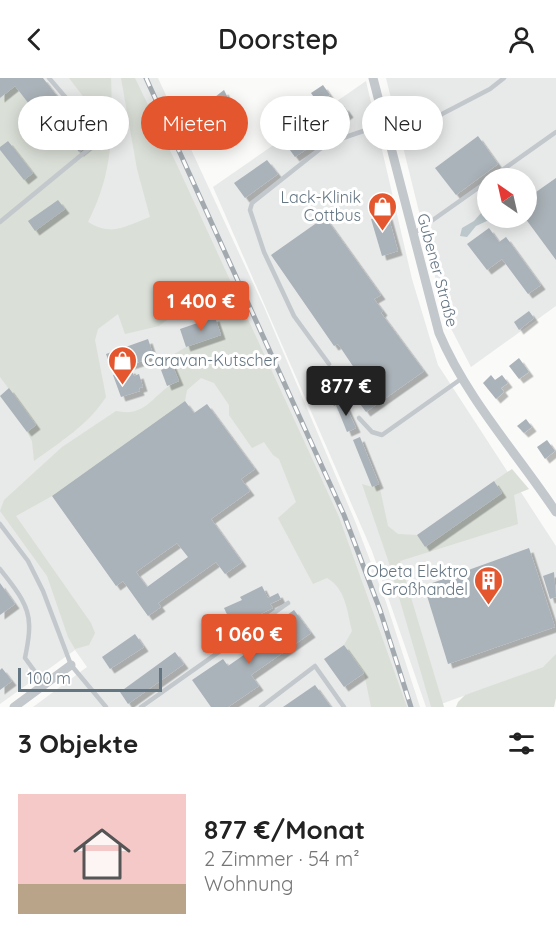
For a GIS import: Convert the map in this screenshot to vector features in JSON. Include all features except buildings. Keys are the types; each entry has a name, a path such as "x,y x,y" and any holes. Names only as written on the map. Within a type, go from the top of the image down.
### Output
{"street":[{"name":"Gubener Straße","path":"373,78 377,96"},
{"name":"Gubener Straße","path":"390,150 433,316 451,362 556,512"},
{"path":"14,707 71,665"}],"lane":[{"path":"0,222 96,143 96,133 49,78"},
{"path":"443,113 490,89 504,78"},
{"path":"329,364 294,316 264,252 250,210 252,203 320,149 333,141 362,131"},
{"path":"506,168 556,132"},
{"path":"413,234 477,189"},
{"path":"359,418 372,432 382,435 461,379"},
{"path":"0,524 28,561 71,665 106,707"},
{"path":"0,569 18,594 28,615 25,658 44,684"},
{"path":"141,707 288,603"},
{"path":"261,707 315,666 344,707"}],"shaded area":[{"path":"0,78 158,78 166,96 141,96 141,150 191,150 264,307 355,521 386,602 420,707 33,707 87,667 75,650 0,704"},
{"path":"69,78 111,78 111,96 83,96"},
{"path":"121,78 135,78 144,96 141,96 141,150 170,150 177,165 339,517 407,707 371,707 364,673 344,645 352,631 342,594 327,578 313,584 278,518 296,502 279,459 273,455 264,442 252,448 229,415 229,405 214,383 201,378 187,390 185,401 52,496 16,516 91,623 95,633 89,645 75,649 68,637 47,576 0,511 4,500 62,447 116,411 136,411 144,407 170,385 179,381 169,357 186,347 221,335 215,317 187,305 159,326 125,334 118,314 98,329 95,340 106,397 82,425 34,461 32,441 27,432 36,425 0,377 0,150 24,179 8,141 0,147 0,98 15,86 23,96 18,96 18,150 77,150 79,152 110,150 102,186 88,222 105,229 112,229 150,217 137,169 129,124 129,96 124,96"},
{"path":"386,78 556,78 556,306 471,367 445,317 404,150 443,150 443,96 390,96"},
{"path":"366,81 369,96 362,96 362,150 382,150 412,279 438,365 556,546 556,658 543,667 433,707 426,707 372,551 213,187 266,150 350,150 350,96 344,96"},
{"path":"477,218 477,226 467,237 460,236 462,228"},
{"path":"512,469 529,489 514,495 518,524 400,561 444,707 431,707 389,563 362,484 372,487 379,484 388,526 398,534 417,535 425,547 502,493 494,481"},
{"path":"556,654 554,707 456,707 465,695 543,667"}],"railway":[{"path":"146,78 344,515 380,610 411,707"}],"place":[{"name":"Lack-Klinik Cottbus","path":"382,232"},
{"name":"Caravan-Kutscher","path":"123,386"},
{"name":"Obeta Elektro Großhandel","path":"489,606"}]}
